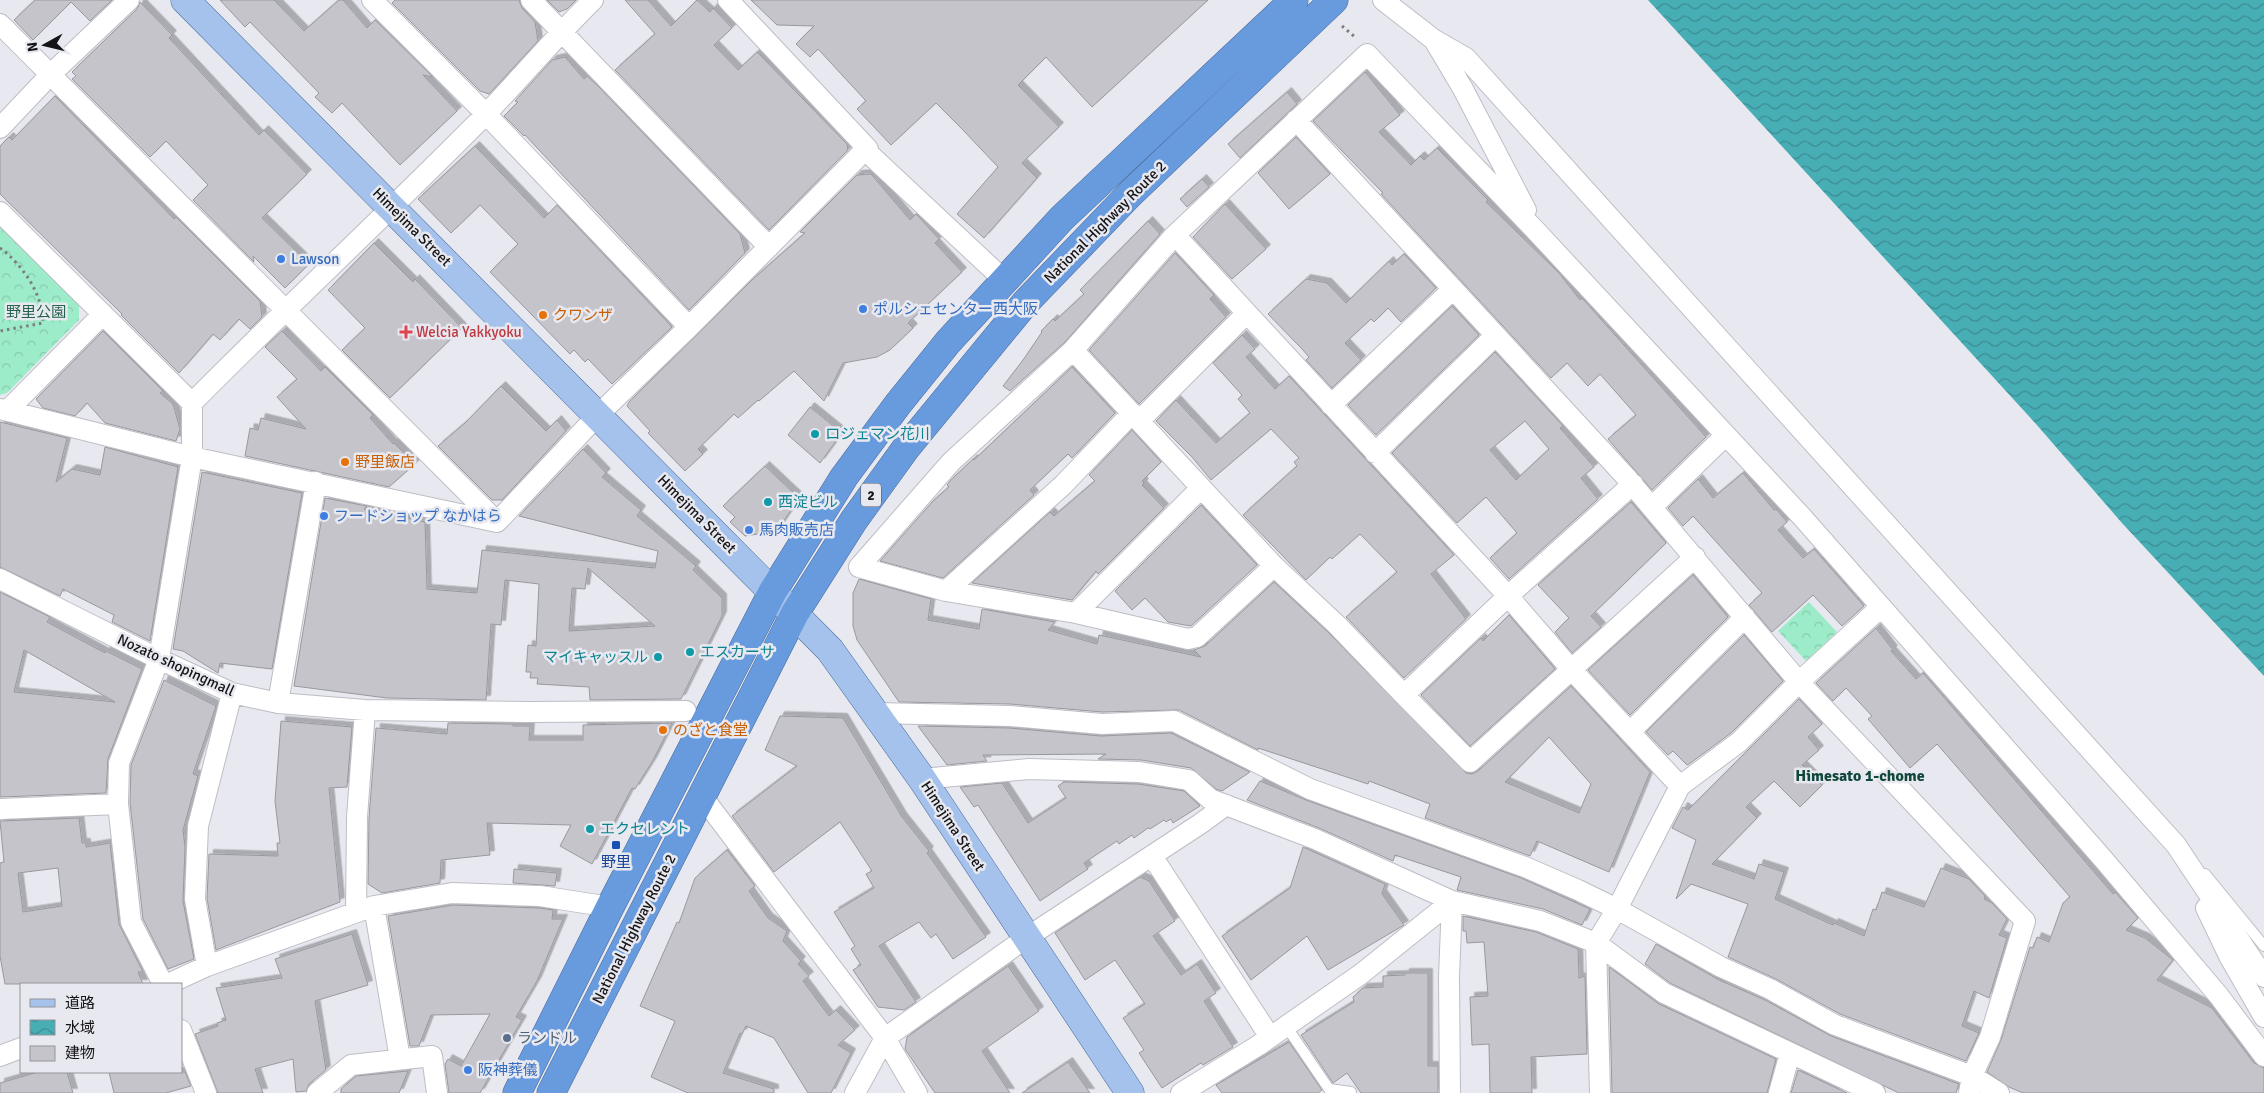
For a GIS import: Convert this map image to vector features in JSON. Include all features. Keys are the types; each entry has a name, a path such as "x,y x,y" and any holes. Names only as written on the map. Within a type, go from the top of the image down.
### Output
{"highway":[{"name":"National Highway Route 2","path":"517,1093 610,907 773,591 844,477 898,404 948,342 1062,218 1294,0"},
{"name":"National Highway Route 2","path":"551,1093 795,613 854,520 906,448 1026,302 1130,194 1334,0"}],"main road":[{"name":"Himejima Street","path":"184,0 392,207 830,650 922,779 1130,1093"}],"street":[{"path":"0,128 51,74 129,0"},
{"path":"372,0 486,114 689,327"},
{"path":"531,0 769,247"},
{"path":"162,983 130,922 118,804 119,763 159,660 192,456 192,403 285,309 486,114 561,31 593,0"},
{"path":"728,0 868,149 866,150 1004,280"},
{"path":"1383,0 1433,38 1466,58 2176,845 2264,977"},
{"path":"0,24 497,522"},
{"path":"1433,38 1463,89 1537,232"},
{"path":"1274,566 1197,638 1188,639 1076,613 946,591 859,567 951,462 1073,350 1175,235 1367,54 1537,232 1726,435 1881,607 2104,860 2219,996 2264,1056"},
{"path":"1296,120 1633,484 1799,682 2025,921 1990,1037 1971,1084"},
{"path":"497,522 598,415 866,150"},
{"path":"0,212 192,403"},
{"path":"1175,235 1508,596 1570,669 1680,786"},
{"path":"1331,405 1453,289"},
{"path":"946,591 1247,313"},
{"path":"3,410 103,314"},
{"path":"1375,453 1495,336"},
{"path":"1073,350 1200,489 1274,566 1337,625 1470,762 1695,557"},
{"path":"3,410 192,456 497,522"},
{"path":"1652,507 1726,435"},
{"path":"278,703 316,482"},
{"path":"1404,695 1508,596 1633,484"},
{"path":"1076,613 1102,590 1200,489"},
{"name":"Nozato shopingmall","path":"0,578 159,660 232,693 278,703 365,710 686,711"},
{"path":"1600,1093 1596,943 1617,909 1680,786 1739,742 1799,682 1881,607"},
{"path":"1630,732 1745,617"},
{"path":"207,966 195,899 198,826 232,693"},
{"path":"365,710 357,817 365,909 400,1059"},
{"path":"876,713 1010,716 1102,724 1174,721 1310,789 1525,867 1617,909 1722,967 1770,989 1835,1025 1971,1084 1999,1093"},
{"path":"922,779 1029,769 1139,772 1189,780 1210,799 1316,839 1452,901 1540,921 1596,943 1664,993 1875,1093"},
{"path":"701,795 885,1038 917,1093"},
{"path":"0,809 118,804"},
{"path":"856,1093 885,1038 1026,938 1226,805"},
{"path":"2176,845 2229,956 2264,1017"},
{"path":"1152,856 1278,1032"},
{"path":"170,983 207,966 365,909 452,893 540,896 610,907"},
{"path":"1181,1093 1278,1032 1361,974 1452,901"},
{"path":"1450,1093 1448,977 1452,901"},
{"path":"182,1033 206,1093"},
{"path":"0,1056 20,1048"},
{"path":"1779,1093 1790,1053"},
{"path":"317,1093 351,1065 432,1056 437,1093"}],"lane":[{"path":"2176,845 2210,879 2264,946"},
{"path":"1278,1032 1329,1089 1352,1092"}],"path":[{"path":"0,248 26,274 40,303 43,316 42,323 0,331"}],"green space":[{"name":"野里公園","path":"0,224 79,304 79,320 7,393 0,395"},
{"path":"1809,602 1837,632 1806,661 1778,631"}],"water":[{"path":"1648,0 2264,0 2264,676 2122,523 2036,424"}],"building":[{"path":"35,0 112,0 90,21 71,2 33,40 14,20"},
{"path":"220,0 274,0 304,31 339,0 343,0 367,28 375,20 433,77 423,75 457,111 400,165 342,103 332,113 315,97 319,93 250,22 245,27"},
{"path":"395,0 519,0 522,8 535,22 538,41 489,94 480,91 392,3"},
{"path":"547,0 576,0 567,9 559,12"},
{"path":"625,0 648,0 671,26 697,0 710,12 713,8 732,28 714,45 738,70 757,52 847,144 848,150 769,230 615,70 655,34"},
{"path":"751,0 1208,0 1092,107 1046,57 1018,85 1059,127 1022,163 1037,178 984,238 957,214 998,167 962,129 936,103 891,145 857,109 866,101 818,49 810,57 796,44 814,26 777,25"},
{"path":"140,2 172,35 169,38 259,135 264,130 307,174 262,218 309,264 285,288 253,256 254,262 193,200 208,185 166,141 150,157 72,79 76,76 72,72 137,9"},
{"path":"565,57 584,79 587,76 598,86 740,234 745,253 689,310 525,135 504,116 518,102 515,101 552,60"},
{"path":"1365,72 1400,115 1379,132 1411,165 1420,156 1424,160 1437,148 1488,200 1486,202 1559,273 1580,300 1582,298 1706,437 1652,490 1608,439 1636,415 1600,374 1588,386 1567,363 1551,378 1381,194 1383,193 1313,121"},
{"path":"1287,92 1297,104 1240,158 1228,144"},
{"path":"55,96 174,219 176,217 260,301 262,317 250,329 239,319 220,340 213,334 179,373 0,194 0,146 9,137 12,140"},
{"path":"1296,137 1330,174 1289,209 1258,173"},
{"path":"475,146 544,218 557,205 672,327 612,384 588,359 585,362 574,350 570,354 490,272 518,244 480,205 451,233 418,199"},
{"path":"871,174 910,220 916,214 919,217 939,239 935,243 962,272 908,323 913,328 890,350 877,357 843,363 824,401 794,371 738,418 734,414 698,449 703,454 685,471 648,433 650,431 627,406 629,402 752,280 805,233 800,232 857,175"},
{"path":"1202,179 1209,187 1187,207 1180,199"},
{"path":"1225,204 1266,249 1232,279 1193,237"},
{"path":"1148,221 1160,234 1065,342 1010,391 1003,386 1023,360 1041,331 1053,319 1055,321 1084,294 1080,290"},
{"path":"374,243 413,282 415,279 462,328 390,398 342,350 365,328 328,290"},
{"path":"1175,253 1214,295 1210,299 1226,317 1139,404 1089,350"},
{"path":"1404,254 1436,288 1401,322 1388,308 1374,322 1371,319 1345,343 1361,360 1332,388 1306,360 1309,357 1268,314 1306,279 1327,283 1346,303 1389,261 1392,265"},
{"path":"1452,306 1479,335 1376,435 1348,405"},
{"path":"103,331 163,391 160,393 173,404 180,429 176,441 105,423 87,403 75,416 43,408 36,399"},
{"path":"282,331 321,371 325,367 373,415 370,418 393,444 415,464 389,487 245,456 250,428 258,430 261,418 306,429 277,397 297,379 265,347"},
{"path":"1242,335 1255,349 1246,357 1275,389 1289,376 1454,555 1431,574 1466,619 1404,678 1346,617 1397,572 1360,534 1332,559 1330,557 1306,580 1243,515 1297,466 1294,462 1299,458 1271,429 1211,480 1192,457 1156,421 1176,400 1216,443 1250,413 1238,399 1242,395 1213,363"},
{"path":"1495,352 1563,426 1560,428 1594,467 1581,478 1598,499 1509,579 1490,558 1517,533 1486,497 1457,523 1392,453","holes":["1525,421 1549,449 1516,480 1490,450"]},
{"path":"1072,367 1115,413 1072,458 1068,454 1030,490 1034,495 943,578 880,561 933,501 949,487 947,485 951,480"},
{"path":"501,386 546,431 557,420 566,431 502,500 492,500 438,446 465,423"},
{"name":"ロジェマン花川","path":"810,407 842,433 820,463 788,435"},
{"path":"0,422 67,438 56,482 72,469 100,475 105,447 178,467 150,641 112,622 114,615 63,589 60,596 0,567"},
{"path":"1132,430 1161,462 1142,481 1144,483 1142,485 1164,508 1098,574 1096,571 1072,600 972,583 1050,512 1054,516 1095,481 1089,475"},
{"path":"583,449 606,473 602,477 641,510 637,516 696,566 693,570 722,598 722,616 681,699 590,700 589,687 537,684 538,678 530,678 531,672 526,672 528,645 536,646 539,584 505,580 501,625 491,624 486,700 387,698 294,686 325,498 367,506 364,509 425,522 427,589 477,593 482,550 655,568 658,551 519,516","holes":["588,568 655,626 569,631 572,588 585,589"]},
{"name":"西淀ビル","path":"765,466 799,498 777,531 745,536 730,522 735,517 723,506"},
{"path":"202,472 302,493 272,669 220,663 218,673 183,651 173,649"},
{"path":"1743,473 1774,510 1776,509 1787,522 1778,530 1803,558 1814,549 1864,606 1842,626 1813,595 1772,632 1749,605 1762,593 1693,516 1683,526 1668,508 1698,479 1713,498"},
{"path":"1631,502 1666,543 1591,616 1601,627 1572,653 1555,632 1569,618 1538,585"},
{"path":"1201,505 1257,565 1191,626 1168,622 1145,598 1132,610 1115,591"},
{"path":"1693,575 1728,617 1630,715 1588,670"},
{"path":"859,579 931,599 928,620 979,629 982,609 1055,622 1048,630 1097,644 1099,635 1201,657 1194,650 1205,646 1274,582 1329,633 1466,773 1472,774 1478,771 1571,686 1650,772 1609,872 1537,841 1530,856 1425,818 1430,804 1369,781 1368,784 1258,748 1258,750 1179,710 1102,712 1010,704 899,702 857,640 853,626 853,593","holes":["1549,737 1591,784 1579,813 1505,782"]},
{"path":"0,592 50,617 47,622 105,653 106,651 142,669 108,759 106,793 0,797","holes":["24,650 115,702 14,692"]},
{"path":"1509,615 1555,669 1470,746 1421,695 1481,638 1483,641"},
{"path":"1876,628 1893,650 1891,651 1916,679 1923,673 2113,894 2115,892 2138,918 2126,930 2145,938 2173,960 2157,980 2212,1008 2254,1063 2264,1068 2264,1093 2023,1093 2009,1087 1987,1072 2001,1040 2030,947 2033,948 2037,937 2049,942 2063,903 2070,897 1937,744 1910,768 1868,719 1872,716 1846,688 1833,701 1816,683"},
{"path":"1744,635 1783,681 1731,733 1689,764 1687,765 1673,751 1668,755 1646,732"},
{"path":"164,680 216,706 193,774 198,776 183,830 185,847 183,901 194,959 168,969 143,919 130,803 131,765"},
{"path":"1799,699 1822,724 1808,737 1819,750 1802,765 1822,785 1800,807 1774,781 1746,807 1757,818 1712,864 1754,879 1759,864 1784,872 1775,899 1833,925 1834,923 1864,936 1873,909 1876,910 1882,892 1924,907 1941,868 1969,879 1985,896 1984,899 1992,903 2007,919 1999,935 2007,938 1989,998 1974,991 1962,1026 1979,1033 1966,1061 1840,1014 1776,979 1728,957 1748,904 1691,884 1676,899 1696,840 1672,828 1683,807 1688,810"},
{"path":"780,716 843,718 902,817 929,851 927,853 986,937 953,959 936,934 931,938 919,922 879,946 916,1002 904,1010 878,1007 853,970 861,965 851,949 855,946 834,912 874,888 866,874 872,871 840,822 774,872 732,816 797,766 765,750"},
{"path":"281,721 352,727 347,787 329,788 340,902 216,950 207,898 209,854 278,856 277,843 280,843 275,801"},
{"path":"448,723 530,726 529,740 583,740 583,725 672,723 652,762 635,789 632,788 592,864 560,846 571,825 487,823 490,855 441,860 440,883 382,893 368,884 369,818 376,728 447,734"},
{"path":"918,726 1009,728 1101,736 1171,733 1250,772 1222,791 1216,789 1191,768 1141,760 1098,759 1106,754 983,755 987,761 947,765"},
{"path":"1260,781 1306,800 1521,878 1590,909 1582,925 1543,909 1457,890 1461,877 1395,855 1393,861 1319,828 1247,800"},
{"path":"1064,782 1138,784 1184,791 1200,806 1173,823 1171,819 1166,822 1164,820 1134,838 1132,835 1119,844 1117,841 1084,863 1088,869 1040,901 978,805 974,807 960,787 1002,783 1028,823 1066,798 1058,786"},
{"path":"79,818 82,843 86,843 86,847 110,843 119,924 143,972 138,972 143,983 5,984 0,956 0,863 4,862 0,821","holes":["58,868 62,906 23,912 18,873"]},
{"path":"1303,847 1385,884 1382,894 1404,925 1328,970 1307,936 1251,980 1222,936 1290,888"},
{"path":"727,850 755,886 749,891 768,918 787,931 783,941 801,961 798,964 809,976 803,981 829,1016 836,1010 855,1030 838,1045 851,1053 831,1093 808,1093 774,1038 746,1026 742,1034 740,1033 723,1073 774,1089 774,1093 688,1093 651,1077 675,1021 640,1006 677,922 679,923 695,878"},
{"path":"514,869 557,873 555,886 513,883"},
{"path":"1140,877 1149,881 1175,921 1153,936 1181,975 1197,964 1216,993 1204,1001 1233,1047 1203,1065 1201,1063 1162,1088 1139,1053 1144,1050 1123,1018 1145,1004 1115,960 1085,980 1055,933"},
{"path":"453,905 539,908 553,910 552,919 563,919 537,981 516,1017 522,1020 480,1093 449,1093 445,1064 448,1059 461,1066 490,1014 431,1015 419,1046 410,1046 388,916"},
{"path":"1463,916 1536,932 1578,949 1579,978 1585,976 1587,1054 1531,1057 1532,1093 1490,1093 1489,1044 1472,1045 1470,997 1488,996 1484,942 1467,943 1466,931 1463,931"},
{"path":"352,934 368,985 315,1001 326,1070 309,1084 306,1091 296,1092 293,1059 255,1069 263,1093 218,1093 195,1034 218,1026 217,1023 226,1020 216,988 282,978 275,959"},
{"path":"1656,944 1719,980 1765,1000 1831,1036 1959,1084 1956,1093 1899,1093 1670,983 1645,964"},
{"path":"1008,966 1039,1011 982,1051 1010,1093 935,1093 905,1049 907,1037"},
{"path":"1609,967 1659,1004 1776,1059 1767,1093 1612,1093"},
{"path":"1405,973 1428,973 1428,1066 1438,1066 1438,1093 1361,1093 1347,1073 1333,1083 1301,1035 1354,1002 1353,997 1363,988 1383,987 1383,976 1405,975"},
{"path":"1289,1042 1322,1090 1318,1093 1222,1093 1216,1085"},
{"path":"1068,1062 1090,1093 1022,1093"},
{"path":"1798,1070 1847,1093 1791,1093"},
{"path":"408,1071 399,1093 341,1093 341,1089 356,1076"},
{"path":"185,1072 191,1086 166,1093 114,1093 109,1073"},
{"path":"35,1073 67,1073 73,1093 0,1093 0,1083"}],"place":[{"name":"Lawson","path":"281,259"},
{"name":"ポルシェセンター西大阪","path":"863,309"},
{"name":"クワンザ","path":"543,315"},
{"name":"Welcia Yakkyoku","path":"406,332"},
{"name":"ロジェマン花川","path":"815,434"},
{"name":"野里飯店","path":"345,462"},
{"name":"西淀ビル","path":"768,502"},
{"name":"フードショップ なかはら","path":"324,516"},
{"name":"馬肉販売店","path":"749,530"},
{"name":"エスカーサ","path":"690,652"},
{"name":"マイキャッスル","path":"658,657"},
{"name":"のざと食堂","path":"663,730"},
{"name":"エクセレント","path":"590,829"},
{"name":"野里","path":"616,845"},
{"name":"ランドル","path":"507,1038"},
{"name":"阪神葬儀","path":"468,1070"}],"district":[{"name":"Himesato 1-chome","path":"1860,775"}]}
